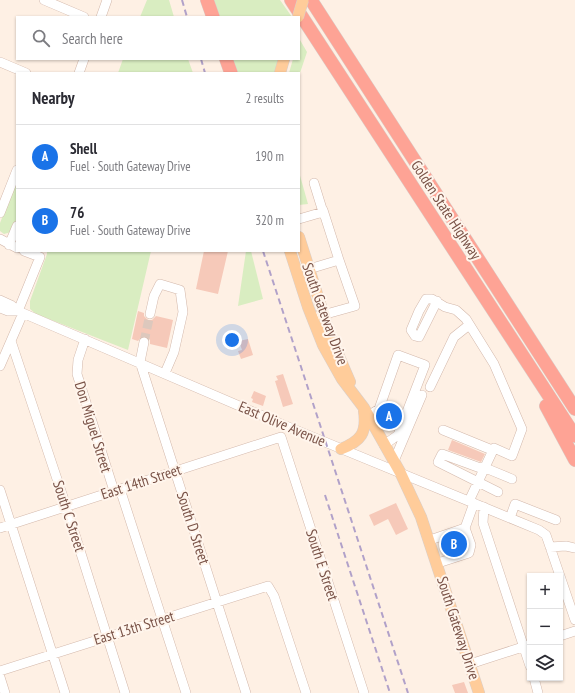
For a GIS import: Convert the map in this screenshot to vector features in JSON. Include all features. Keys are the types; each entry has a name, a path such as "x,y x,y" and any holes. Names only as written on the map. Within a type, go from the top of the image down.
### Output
{"highway":[{"path":"207,0 213,16"},
{"name":"Golden State Highway","path":"291,0 575,436"},
{"name":"Golden State Highway","path":"311,0 575,409"},
{"path":"226,60 231,72"},
{"path":"520,323 575,400"},
{"path":"506,330 575,460"}],"main road":[{"path":"298,16 303,0"},
{"path":"280,72 284,60"},
{"name":"South Gateway Drive","path":"300,240 324,315 352,391"},
{"name":"South Gateway Drive","path":"290,252 312,318 332,363 366,412 400,472 421,517 438,563 479,693"},
{"path":"341,449 353,444 360,438 365,424 366,412"}],"street":[{"path":"44,0 82,16"},
{"path":"101,16 107,0"},
{"path":"79,72 84,60"},
{"path":"0,62 24,72"},
{"path":"0,213 16,173"},
{"path":"312,318 355,306 314,183"},
{"path":"300,219 323,212 323,210"},
{"path":"0,239 13,247 16,231"},
{"path":"0,366 11,341 40,258 26,252"},
{"path":"309,269 340,260"},
{"path":"150,314 154,296 160,284 180,290 183,312 174,352 165,373"},
{"name":"East Olive Avenue","path":"0,300 11,305 20,312 140,362 286,426 539,530 546,536 550,547"},
{"path":"437,301 456,310 470,325 494,364 522,429 512,456 494,448 492,450 443,430"},
{"name":"East Olive Avenue","path":"0,308 8,311 20,312"},
{"path":"430,387 454,337 470,325"},
{"name":"Don Miguel Street","path":"85,339 78,360 77,374 162,619 186,693"},
{"name":"South C Street","path":"11,341 66,506 125,693"},
{"path":"140,362 144,342"},
{"path":"366,412 379,409 398,356 425,365 398,435 384,444"},
{"name":"South D Street","path":"140,362 246,693"},
{"path":"394,461 422,395"},
{"path":"281,437 286,426"},
{"name":"East 14th Street","path":"0,528 281,437"},
{"name":"South E Street","path":"281,437 364,693"},
{"path":"438,563 469,553 472,545 465,528 477,482 492,450"},
{"path":"498,492 440,465 439,459 442,454 512,479"},
{"path":"0,490 65,693"},
{"path":"510,518 516,504 556,520"},
{"path":"470,664 527,646 483,523 484,507"},
{"path":"430,540 465,528"},
{"path":"559,573 550,547 566,546 575,548"},
{"path":"563,585 575,620"},
{"name":"East 13th Street","path":"0,671 268,586 274,596 306,693"},
{"path":"563,635 575,631"},
{"path":"0,677 5,693"},
{"path":"535,681 538,693"}],"green space":[{"path":"147,0 169,0 174,16 140,16"},
{"path":"213,0 280,0 291,16 219,16"},
{"path":"300,40 307,52 300,73 289,72 293,60 300,60"},
{"path":"123,60 188,60 193,72 118,72"},
{"path":"232,60 279,60 275,72 237,72"},
{"path":"300,176 308,204 300,205"},
{"path":"16,182 16,221 11,232 4,234 0,231 0,223"},
{"path":"47,252 151,252 128,350 36,314 30,309 30,301"},
{"path":"246,252 251,252 263,299 238,306"}],"building":[{"path":"204,252 228,252 218,294 196,289"},
{"path":"138,311 144,313 144,316 148,320 152,320 156,316 173,320 167,348 150,344 150,340 146,336 142,336 138,341 132,339"},
{"path":"248,339 253,355 241,359 238,351 242,350 239,341"},
{"path":"283,374 293,404 283,407 275,381 278,380 276,376"},
{"path":"254,391 266,396 263,406 252,402 253,399 251,398"},
{"path":"452,440 485,454 481,462 448,450"},
{"path":"396,503 408,529 396,535 388,519 374,526 369,515"},
{"path":"464,682 468,693 455,693 452,685"}],"tunnel":[{"path":"144,342 150,314"}],"railway":[{"path":"182,0 187,16"},
{"path":"201,60 205,72"},
{"path":"263,252 408,693"},
{"path":"325,495 390,693"}],"place":[{"name":"Shell","path":"389,416"},
{"name":"76","path":"454,544"}]}
